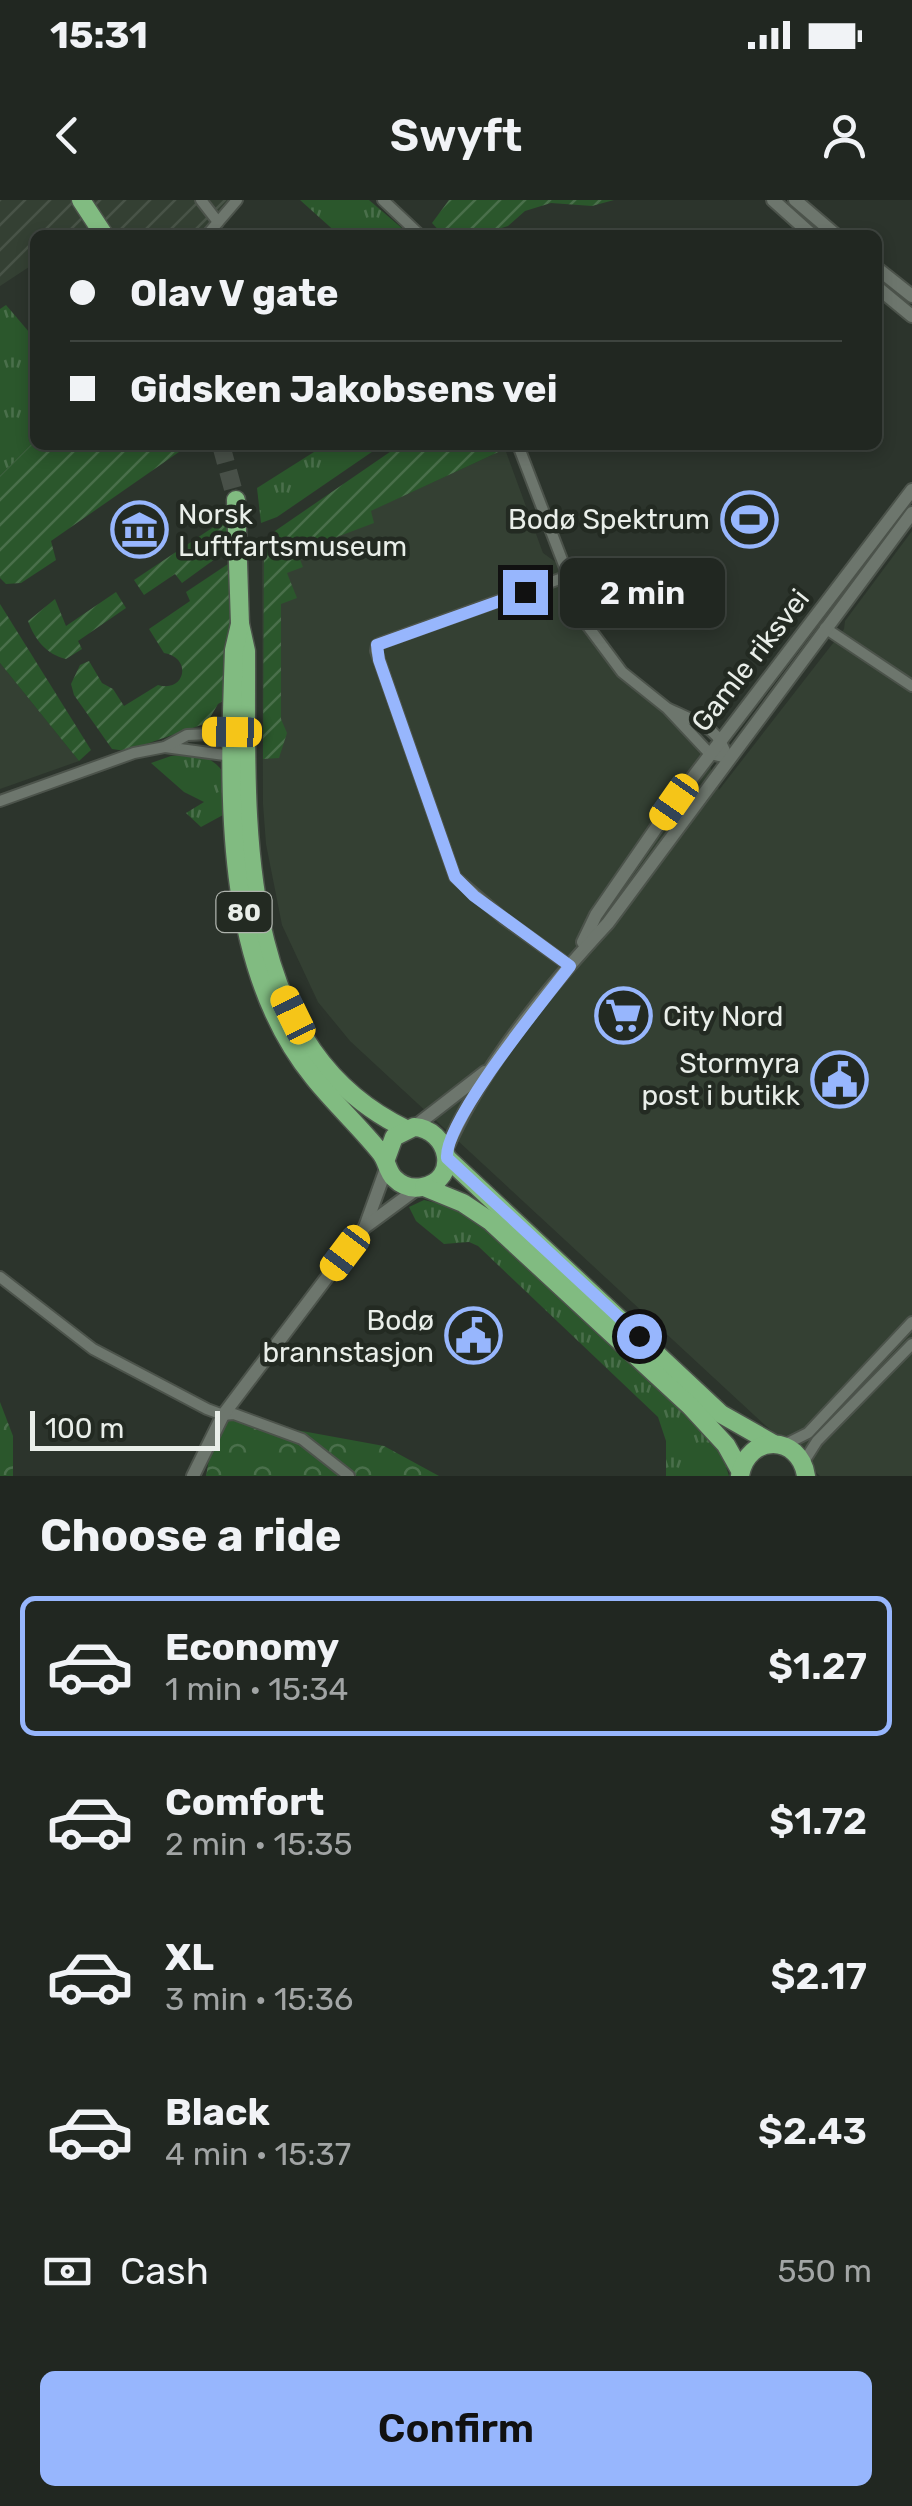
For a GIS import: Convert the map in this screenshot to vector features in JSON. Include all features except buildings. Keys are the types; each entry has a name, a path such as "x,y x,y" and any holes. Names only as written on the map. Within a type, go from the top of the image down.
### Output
{"highway":[{"path":"81,200 101,230"},
{"name":"80","path":"236,500 240,624 246,651 231,811 248,931 266,990 288,1038 313,1077 387,1163 397,1181 463,1202 490,1221 690,1406 726,1445 740,1473"},
{"name":"80","path":"240,624 234,650 232,732 239,751 254,891 266,951 302,1030 330,1069 369,1108 410,1128 434,1133 447,1154 722,1414 778,1444 806,1472"},
{"path":"387,1163 391,1140 410,1128"},
{"path":"421,1188 439,1178 447,1154"},
{"name":"80","path":"740,1473 751,1451 778,1444"}],"street":[{"path":"201,200 218,222"},
{"path":"211,230 238,200"},
{"path":"382,200 415,230"},
{"path":"773,200 806,230"},
{"path":"795,200 830,230"},
{"path":"882,272 912,296"},
{"path":"882,291 912,316"},
{"path":"520,450 587,625 622,672 667,708 710,754 728,758 723,739 667,708"},
{"name":"Gamle riksvei","path":"570,966 596,915 710,754 912,490"},
{"name":"Gamle riksvei","path":"447,1154 491,1068 608,923 912,513"},
{"path":"568,576 382,643 376,651 455,877 474,896 570,966"},
{"path":"825,628 912,686"},
{"path":"166,747 187,735 232,732"},
{"path":"0,801 134,754 166,747 239,751"},
{"name":"Gamle riksvei","path":"410,1128 491,1068"},
{"path":"365,1227 387,1163"},
{"path":"193,1476 223,1415 365,1227 421,1188"},
{"path":"0,1277 93,1349 199,1406 223,1415 234,1414 302,1440 349,1476"},
{"path":"778,1444 808,1433 912,1322"},
{"path":"806,1472 817,1441 912,1344"}],"shaded area":[{"path":"0,200 237,200 211,230 100,230 96,224 86,230 30,230 30,266 0,286"},
{"path":"505,450 543,553 571,573 594,626 613,653 638,682 699,737 719,790 844,629 845,621 912,531 912,1476 820,1476 350,1041 318,1002 282,925 266,844 262,549 370,511"},
{"path":"0,663 79,761 0,789"}],"green space":[{"path":"300,200 369,200 404,230 333,230"},
{"path":"449,200 614,200 592,206 551,203 525,211 508,226 495,230 438,230 432,223"},
{"path":"6,305 30,333 30,446 0,476 0,309"},
{"path":"30,446 30,450 182,450 51,541 56,560 21,583 6,584 0,578 0,476"},
{"path":"317,450 375,450 277,517 261,523 257,488"},
{"path":"393,450 503,450 371,511 374,523 297,552 303,567 287,573 297,598 281,604 281,719 287,733 279,758 263,759 264,543 275,531"},
{"path":"227,518 230,548 182,583 175,574 144,595 134,580"},
{"path":"234,560 228,698 218,704 207,723 126,751 112,749 74,695 71,684 80,665 89,661 102,683 113,689 124,706 158,685 174,684 182,667 173,656 164,653 149,629 190,601 186,592"},
{"path":"116,592 126,608 78,641 82,649 66,659 42,645 28,621 55,599 66,626"},
{"path":"0,604 91,750 79,761 0,663"},
{"path":"192,754 212,761 227,784 223,815 201,827 186,813 204,802 184,792 151,763"},
{"path":"424,1200 449,1206 477,1221 699,1426 722,1454 729,1476 666,1476 666,1441 658,1417 478,1246 469,1242 444,1244 416,1221 409,1207"},
{"path":"0,1402 13,1436 13,1476 0,1476"},
{"path":"230,1418 384,1446 439,1476 206,1476 210,1454"}],"tunnel":[{"path":"222,450 236,500"}],"place":[{"name":"Bodø Spektrum","path":"749,519"},
{"name":"Norsk Luftfartsmuseum","path":"139,530"},
{"name":"City Nord","path":"624,1016"},
{"name":"Stormyra post i butikk","path":"839,1079"},
{"name":"Bodø brannstasjon","path":"473,1336"}],"route":[{"path":"525,592 377,645 376,651 455,877 474,896 570,966 491,1068 456,1128 446,1150 447,1158 639,1336"}]}
